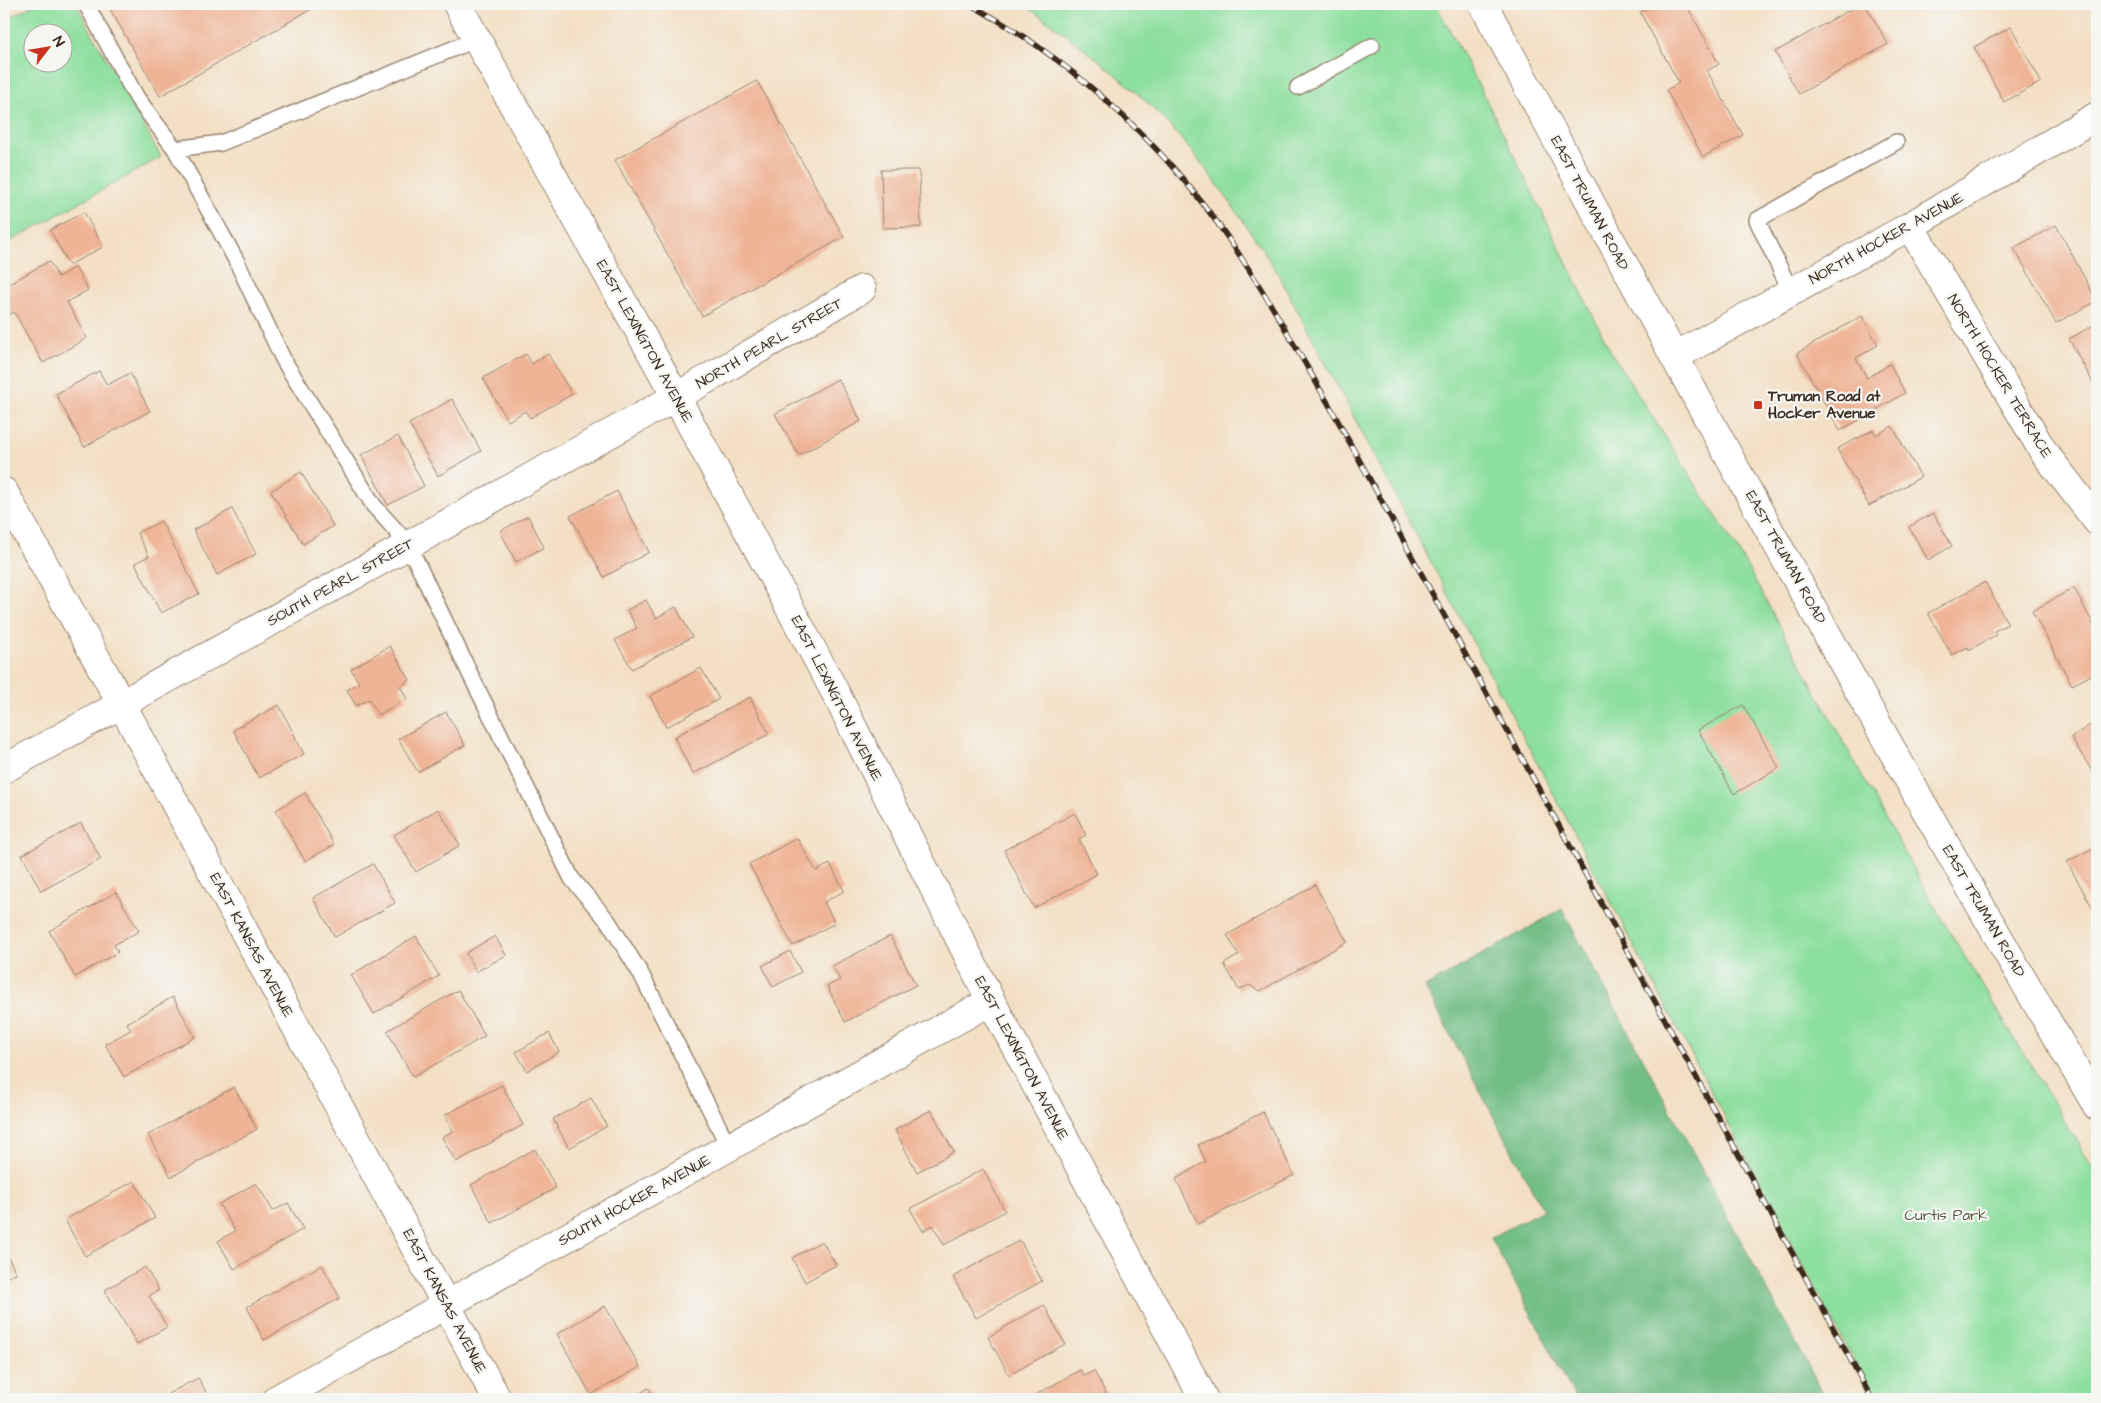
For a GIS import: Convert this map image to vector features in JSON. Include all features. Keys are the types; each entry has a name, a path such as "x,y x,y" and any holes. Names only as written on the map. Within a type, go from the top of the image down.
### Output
{"street":[{"name":"EAST LEXINGTON AVENUE","path":"457,4 676,397 834,690 991,1000 1204,1399"},
{"name":"EAST TRUMAN ROAD","path":"1483,4 1674,357 2004,948 2097,1106"},
{"name":"NORTH HOCKER AVENUE","path":"1674,357 1910,226 2097,116"},
{"name":"NORTH HOCKER TERRACE","path":"1910,226 2043,451 2097,520"},
{"name":"NORTH PEARL STREET","path":"676,397 862,289"},
{"name":"SOUTH PEARL STREET","path":"4,769 676,397"},
{"name":"EAST KANSAS AVENUE","path":"4,492 121,703 497,1399"},
{"name":"SOUTH HOCKER AVENUE","path":"277,1399 991,1000"}],"lane":[{"path":"86,4 137,98 175,149 236,260 284,360 374,506 408,544 476,687 572,879 608,921 641,974 729,1147"},
{"path":"175,149 221,143 477,40"},
{"path":"1298,87 1372,46"},
{"path":"1791,292 1758,220 1896,142"}],"green space":[{"path":"35,4 76,4 161,157 4,245 4,21"},
{"name":"Curtis Park","path":"1024,4 1436,4 1492,111 1612,354 1739,552 1930,899 2097,1175 2097,1399 1874,1399 1276,270 1239,214 1170,126 1118,76"},
{"path":"1562,909 1826,1399 1576,1399 1491,1238 1543,1210 1425,987"}],"building":[{"path":"107,4 320,4 160,96"},
{"path":"1656,4 1686,4 1719,64 1707,71 1743,135 1703,157 1666,90 1679,83 1640,12"},
{"path":"1860,4 1865,4 1888,44 1799,94 1775,52"},
{"path":"2011,27 2041,82 2004,102 1974,47"},
{"path":"757,81 844,237 702,316 615,160"},
{"path":"881,170 919,170 921,227 883,228"},
{"path":"84,212 103,247 69,265 50,230"},
{"path":"2056,225 2097,301 2056,323 2014,248"},
{"path":"49,261 58,277 75,267 88,290 67,302 87,338 43,363 14,312 4,318 4,287"},
{"path":"1862,316 1878,345 1856,358 1867,378 1890,364 1905,393 1840,431 1797,353"},
{"path":"2097,323 2097,390 2069,339"},
{"path":"526,354 532,364 548,354 572,394 530,418 525,411 508,421 483,378"},
{"path":"99,371 107,385 130,373 150,411 84,447 56,394"},
{"path":"838,379 861,421 799,455 775,414"},
{"path":"452,399 481,451 438,476 409,424"},
{"path":"1892,426 1921,477 1869,506 1837,449 1873,430 1876,435"},
{"path":"398,436 424,486 388,505 361,455"},
{"path":"301,472 333,526 303,544 271,491"},
{"path":"617,491 649,552 604,577 570,516"},
{"path":"232,509 256,554 217,575 193,530"},
{"path":"1933,513 1952,546 1928,560 1909,527"},
{"path":"528,516 544,547 516,562 500,531"},
{"path":"161,521 199,594 161,613 135,563 149,556 137,533"},
{"path":"1985,582 2008,624 1994,631 1996,635 1969,650 1968,647 1952,655 1928,613"},
{"path":"2074,588 2097,631 2097,672 2072,685 2032,611"},
{"path":"646,600 656,618 676,607 692,637 632,669 615,640 637,628 627,610"},
{"path":"390,646 410,680 400,686 407,699 378,715 369,699 356,706 347,690 359,683 351,669"},
{"path":"701,668 719,699 666,727 650,696"},
{"path":"750,697 769,734 693,774 674,737"},
{"path":"279,705 304,754 259,778 233,730"},
{"path":"1743,705 1779,768 1734,794 1698,730"},
{"path":"446,712 465,745 418,772 398,739"},
{"path":"2097,721 2097,775 2095,776 2071,737"},
{"path":"305,793 334,845 305,861 276,810"},
{"path":"438,809 460,845 416,872 394,835"},
{"path":"1075,813 1086,835 1079,839 1097,874 1034,908 1004,850"},
{"path":"81,823 101,859 41,891 22,855"},
{"path":"797,838 816,871 830,864 844,891 824,902 835,923 793,946 749,864"},
{"path":"2097,846 2097,913 2096,914 2067,862"},
{"path":"373,864 395,903 335,937 313,898"},
{"path":"1315,885 1347,942 1260,991 1249,985 1239,990 1224,964 1239,955 1227,935"},
{"path":"116,892 139,931 114,945 118,952 75,977 49,931"},
{"path":"416,936 439,976 374,1014 351,975"},
{"path":"495,936 506,955 476,972 466,953"},
{"path":"890,936 916,985 845,1022 827,986 840,980 832,966"},
{"path":"790,951 801,972 773,987 762,966"},
{"path":"458,990 485,1036 413,1077 387,1031"},
{"path":"173,997 195,1037 124,1077 105,1044 131,1030 127,1023"},
{"path":"549,1033 559,1052 527,1071 516,1052"},
{"path":"502,1085 523,1125 456,1162 442,1137 453,1131 445,1115"},
{"path":"234,1087 257,1129 171,1177 148,1135"},
{"path":"591,1098 607,1126 569,1148 553,1119"},
{"path":"931,1110 954,1152 917,1172 895,1130"},
{"path":"1263,1112 1294,1175 1198,1224 1176,1179 1206,1161 1198,1145"},
{"path":"535,1149 556,1188 492,1223 471,1185"},
{"path":"983,1169 1005,1211 944,1245 933,1225 923,1231 910,1209"},
{"path":"134,1181 155,1218 85,1256 65,1220"},
{"path":"256,1183 273,1211 288,1203 303,1229 234,1269 218,1241 235,1231 219,1204"},
{"path":"1020,1240 1042,1281 976,1318 953,1277"},
{"path":"822,1241 836,1265 805,1282 792,1258"},
{"path":"4,1249 16,1273 4,1279"},
{"path":"322,1265 340,1298 264,1340 247,1307"},
{"path":"145,1267 159,1290 149,1296 167,1327 137,1344 105,1290"},
{"path":"1044,1305 1065,1344 1009,1375 988,1337"},
{"path":"605,1306 640,1367 591,1395 557,1334"},
{"path":"1080,1370 1084,1376 1094,1371 1109,1399 1028,1399"},
{"path":"198,1378 210,1399 171,1399 168,1394"},
{"path":"649,1388 655,1399 629,1399"}],"railway":[{"path":"969,4 1038,46 1103,97 1133,125 1188,185 1213,217 1245,264 1332,410 1872,1399"}],"place":[{"name":"Truman Road at Hocker Avenue","path":"1758,405"}]}
